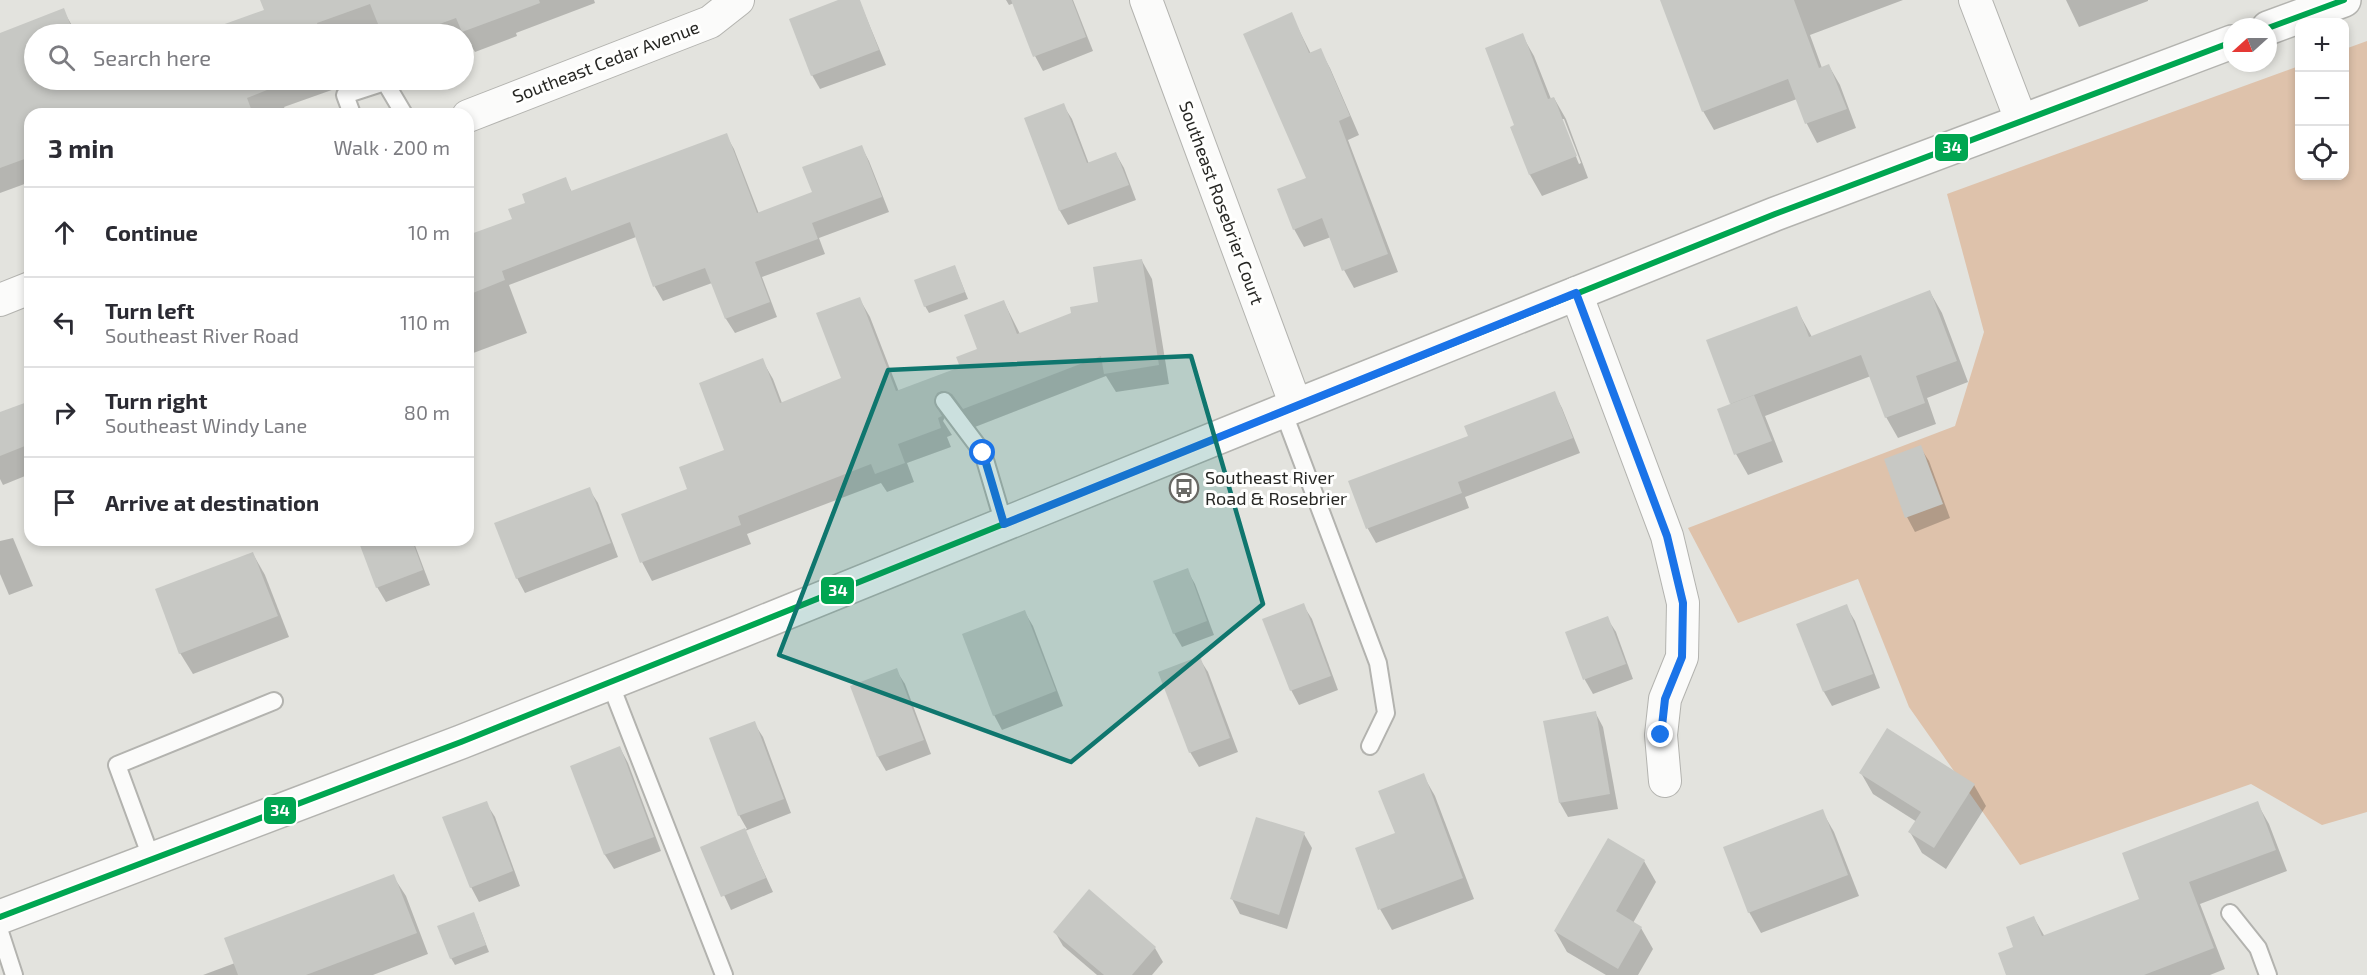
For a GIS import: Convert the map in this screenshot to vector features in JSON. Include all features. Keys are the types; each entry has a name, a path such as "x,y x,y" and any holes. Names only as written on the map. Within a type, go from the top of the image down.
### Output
{"street":[{"name":"Southeast Cedar Avenue","path":"474,114 710,22 738,0"},
{"name":"Southeast Rosebrier Court","path":"1146,0 1289,408"},
{"path":"1975,0 2021,120"},
{"path":"2277,25 2344,0"},
{"path":"0,917 610,683 1576,293 2021,120 2223,45"},
{"path":"0,300 24,290"},
{"path":"1576,293 1667,536 1683,603 1682,657 1665,699 1661,735 1665,781"}],"lane":[{"path":"350,108 345,95 360,90"},
{"path":"390,90 400,108"},
{"path":"944,400 983,453 1004,524"},
{"path":"1289,408 1377,663 1386,712 1370,746"},
{"path":"610,683 724,975"},
{"path":"152,860 117,765 274,701"},
{"path":"2230,913 2258,948 2268,975"},
{"path":"0,932 14,975"}],"highlighted area":[{"path":"1191,356 1263,604 1071,762 779,655 888,370"}],"shaded area":[{"path":"2367,41 2367,812 2322,825 2251,784 2020,865 1909,707 1858,579 1738,623 1688,528 1955,426 1984,332 1947,194 2295,67 2295,180 2349,180 2349,48"}],"building":[{"path":"260,0 539,0 540,3 474,28 474,24 459,24 456,18 440,24 378,24 370,4 317,24 225,24 264,10"},
{"path":"838,0 860,0 879,50 811,76 789,19"},
{"path":"1011,0 1072,0 1086,37 1033,57"},
{"path":"1660,0 1794,0 1819,68 1829,64 1847,109 1805,124 1788,79 1702,112"},
{"path":"64,8 70,24 24,24 24,90 267,90 247,98 251,108 24,108 24,159 0,168 0,33"},
{"path":"1292,12 1309,53 1321,48 1350,116 1339,121 1388,254 1342,271 1322,218 1293,230 1277,189 1306,178 1243,34"},
{"path":"1523,33 1548,99 1554,97 1577,156 1529,175 1510,127 1514,125 1485,48"},
{"path":"1064,103 1087,163 1116,152 1129,185 1059,211 1024,118"},
{"path":"727,133 757,213 812,192 802,167 862,145 882,197 812,223 818,239 755,262 770,302 725,319 705,268 653,287 630,222 502,271 505,280 474,293 474,233 512,219 508,209 525,203 522,194 566,177 571,191"},
{"path":"1142,259 1159,365 1104,374 1101,356 963,409 952,394 942,391 937,393 934,402 942,416 938,418 941,428 898,444 905,463 875,474 871,464 738,516 741,525 640,563 621,514 687,489 679,467 724,450 699,383 763,358 780,403 841,378 816,313 860,297 896,391 960,367 956,357 977,349 964,315 1004,300 1017,334 1071,313 1070,307 1098,302 1093,267"},
{"path":"955,265 965,292 924,307 914,280"},
{"path":"1930,290 1957,361 1916,376 1925,403 1885,418 1861,355 1730,404 1706,340 1797,306 1809,337"},
{"path":"1555,391 1573,438 1458,482 1462,493 1366,529 1348,481 1468,436 1464,426"},
{"path":"1754,395 1772,441 1734,455 1717,409"},
{"path":"24,403 24,446 0,456 0,412"},
{"path":"1921,445 1943,504 1905,518 1884,459"},
{"path":"590,487 611,543 516,579 494,523"},
{"path":"360,546 414,546 423,570 376,588"},
{"path":"253,552 278,616 179,654 155,589"},
{"path":"1188,568 1207,621 1173,634 1153,581"},
{"path":"1304,603 1331,676 1290,691 1262,619"},
{"path":"1847,604 1873,674 1823,692 1796,624"},
{"path":"1025,610 1056,691 993,716 962,634"},
{"path":"1608,616 1626,664 1583,680 1565,632"},
{"path":"1200,656 1230,738 1189,753 1158,672"},
{"path":"897,668 924,740 877,757 850,686"},
{"path":"1596,711 1610,794 1559,803 1543,721"},
{"path":"755,721 784,799 738,816 709,738"},
{"path":"1887,728 1975,784 1934,848 1908,832 1921,812 1859,773"},
{"path":"620,746 654,837 604,855 570,766"},
{"path":"1424,773 1463,878 1378,910 1355,848 1395,833 1378,791"},
{"path":"487,801 513,871 470,888 442,817"},
{"path":"2258,801 2276,850 2189,882 2214,948 2144,975 2006,975 1998,953 2013,947 2006,927 2034,916 2042,936 2139,899 2122,853"},
{"path":"1823,809 1848,875 1748,913 1723,847"},
{"path":"1256,817 1305,832 1279,915 1230,899"},
{"path":"745,828 766,878 721,897 700,847"},
{"path":"1608,838 1645,860 1616,911 1642,927 1618,969 1554,931"},
{"path":"394,874 417,933 306,975 238,975 224,938"},
{"path":"1089,889 1156,947 1132,975 1104,975 1053,932"},
{"path":"474,912 486,945 450,959 437,926"}],"transit line":[{"name":"34","path":"2277,25 2344,0"},
{"name":"34","path":"0,917 461,742 1775,214 2223,45"}],"place":[{"name":"Southeast River Road & Rosebrier","path":"1184,488"}],"route":[{"path":"983,453 1004,524 1576,293 1667,536 1683,603 1682,657 1665,699 1661,735"}]}
